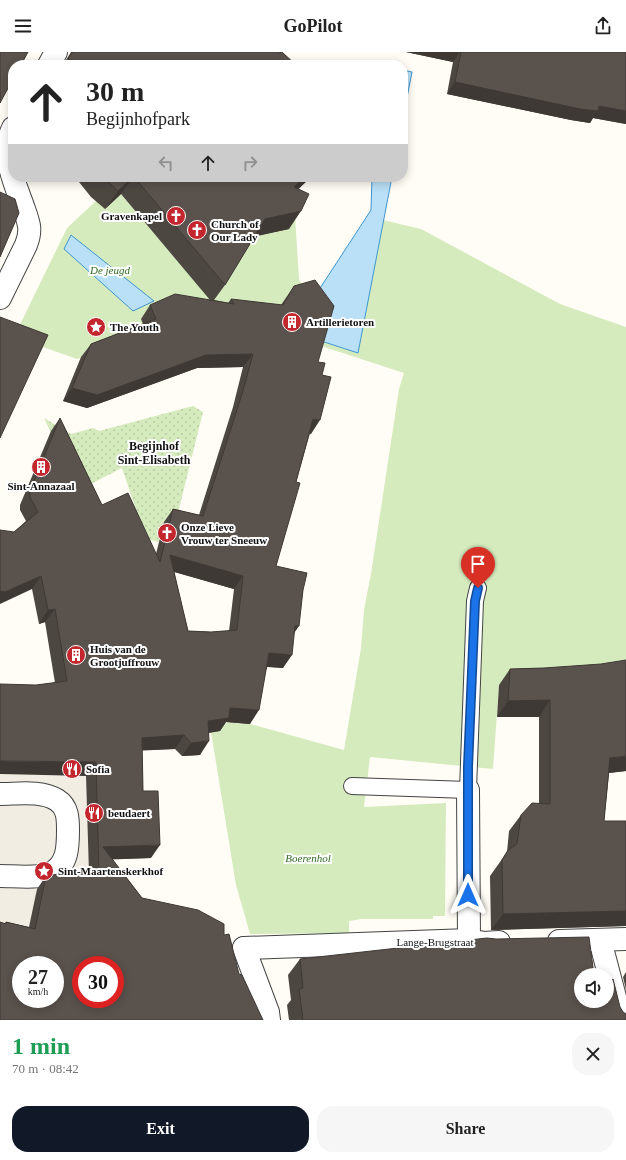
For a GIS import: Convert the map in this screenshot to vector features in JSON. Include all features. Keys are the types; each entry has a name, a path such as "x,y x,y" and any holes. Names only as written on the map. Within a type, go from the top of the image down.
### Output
{"street":[{"path":"8,143 6,154 8,162 8,182"},
{"path":"0,298 26,245 30,228 8,188"},
{"path":"468,790 469,940"},
{"path":"0,794 39,794 58,801 62,804 67,813 68,844 66,856 63,862 60,867 51,873 38,876 0,876"},
{"path":"538,942 626,939"},
{"name":"Lange-Brugstraat","path":"269,1020 268,1012 244,948 469,940 484,942 515,942"},
{"path":"600,940 621,1020"}],"lane":[{"path":"352,786 468,790 475,601 478,588"}],"green space":[{"name":"De jeugd","path":"121,194 190,275 233,240 276,232 295,216 299,279 306,294 274,317 147,333 77,359 43,347 42,349 13,339 67,228 97,200"},
{"name":"Boerenhol","path":"383,220 421,229 560,304 626,327 626,675 499,685 493,769 370,757 364,807 446,803 445,916 433,916 433,919 362,919 349,921 349,933 250,934 236,885 211,732 220,731 220,722 250,724 344,750 361,648 364,610 371,574 399,389 404,373 312,343 318,340 358,353"},
{"path":"193,406 203,412 175,525 164,522 159,542 146,539 122,468 79,490 44,418 71,434 93,428 99,431"}],"shaded area":[{"name":"Sint-Maartenskerkhof","path":"0,774 86,776 89,860 88,889 36,888 36,949 0,936"}],"water":[{"path":"408,71 412,72 408,92"},
{"path":"372,182 391,182 358,353 318,340 311,302 371,210"},
{"path":"71,235 154,301 133,311 64,249"}],"building":[{"path":"0,52 28,52 24,60 8,60 8,88 0,103"},
{"path":"73,52 282,52 291,60 70,60 68,58"},
{"path":"461,52 626,52 626,111 599,106 598,111 580,109 455,82"},
{"path":"108,182 128,182 118,191"},
{"name":"Church of Our Lady","path":"138,182 300,182 294,187 309,194 301,211 265,219 225,285"},
{"path":"0,192 15,199 19,213 0,257"},
{"path":"315,280 334,306 318,362 325,363 322,375 331,377 320,420 313,419 296,482 300,483 276,566 307,573 303,590 299,626 295,626 292,655 269,653 259,710 230,708 229,718 208,721 209,741 191,743 184,735 142,738 143,791 158,791 160,845 103,847 142,898 198,910 224,924 224,935 229,934 239,974 242,975 263,1020 0,1020 0,922 35,929 46,876 58,874 67,870 99,874 96,762 0,761 0,684 36,685 67,681 55,609 48,610 41,576 5,592 0,591 0,530 14,532 38,512 30,497 30,491 60,418 102,505 128,493 160,562 173,509 203,516 242,394 253,354 206,355 97,395 72,388 91,344 156,319 150,305 175,294 234,304 231,299 283,305 294,286","holes":["170,555 243,576 237,630 211,632 188,631"]},
{"path":"0,317 48,335 0,438"},
{"path":"626,660 626,756 610,758 604,821 626,821 626,911 503,914 502,860 508,850 517,844 521,815 532,803 550,804 550,700 508,701 510,669 601,664"},
{"path":"589,937 593,968 574,968 574,1008 614,1008 614,983 620,1007 626,1014 626,1020 303,1020 299,989 303,988 300,959 487,938"}],"place":[{"name":"Gravenkapel","path":"176,216"},
{"name":"Church of Our Lady","path":"197,230"},
{"name":"Artillerietoren","path":"292,322"},
{"name":"The Youth","path":"96,327"},
{"name":"Sint-Annazaal","path":"41,467"},
{"name":"Onze Lieve Vrouw ter Sneeuw","path":"167,533"},
{"name":"Huis van de Grootjuffrouw","path":"76,655"},
{"name":"Sofia","path":"72,769"},
{"name":"beudaert","path":"94,813"},
{"name":"Sint-Maartenskerkhof","path":"44,871"}],"district":[{"name":"Begijnhof Sint-Elisabeth","path":"154,453"}],"route":[{"path":"468,895 468,767 475,601 478,588"}]}
